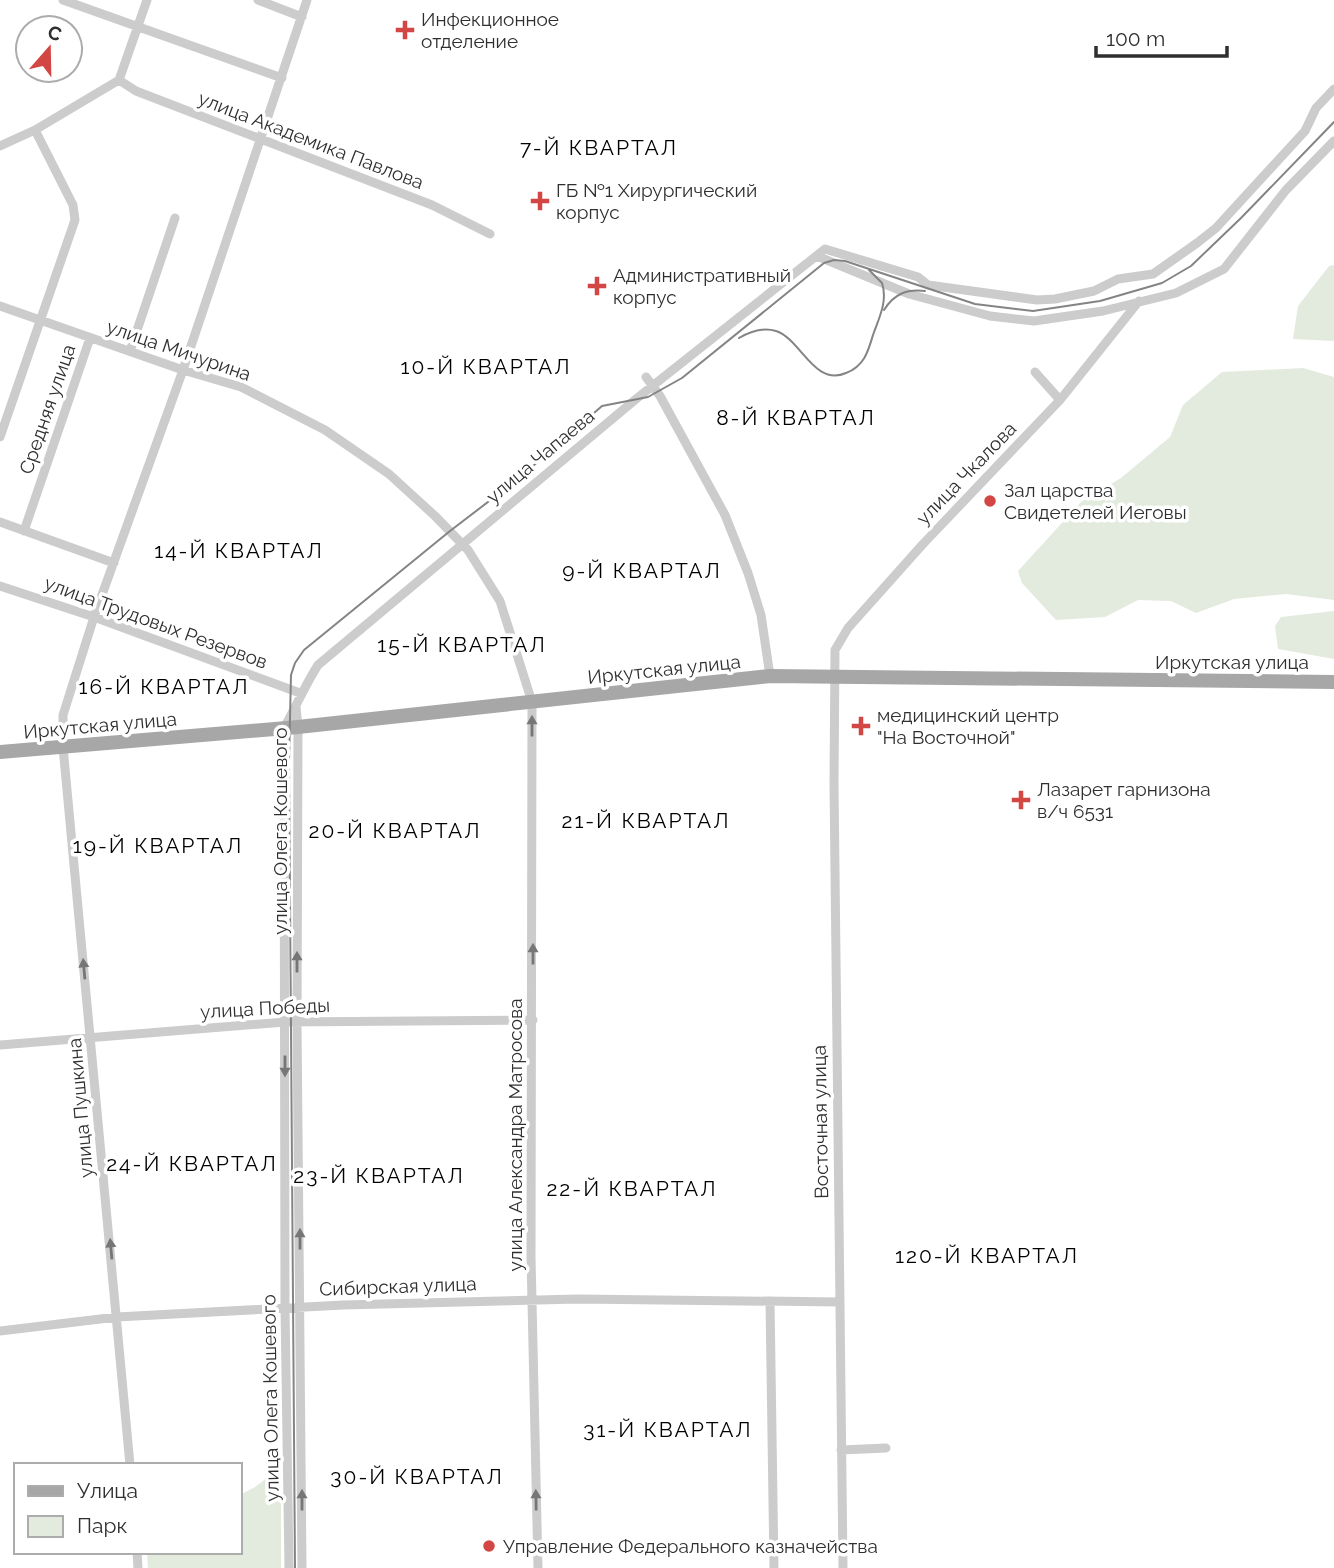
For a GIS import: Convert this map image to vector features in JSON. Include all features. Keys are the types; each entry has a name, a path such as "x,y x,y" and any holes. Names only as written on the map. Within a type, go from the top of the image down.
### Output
{"main road":[{"name":"Иркутская улица","path":"0,752 291,727 770,676 1334,682"}],"street":[{"path":"63,0 282,78"},
{"path":"0,146 35,130 119,80 147,0"},
{"path":"258,0 302,17"},
{"name":"улица Пушкина","path":"130,1463 63,747 64,715 94,617 183,370 307,0"},
{"name":"улица Академика Павлова","path":"119,80 136,91 432,205 490,234"},
{"path":"821,252 918,277 928,285 1037,300 1094,291 1118,279 1153,274 1216,229 1305,131 1316,108 1334,89"},
{"path":"0,437 75,220 73,205 35,130"},
{"path":"821,252 909,294 990,316 1034,321 1103,311 1176,293 1224,269 1286,190 1334,141"},
{"path":"130,351 175,218"},
{"name":"улица Чапаева","path":"296,707 300,692 318,665 653,385 821,252"},
{"name":"улица Чкалова","path":"836,676 835,650 848,628 923,544 1060,400 1139,301"},
{"name":"улица Мичурина","path":"0,306 183,370 241,387 325,430 389,474 461,543 500,601 532,702"},
{"name":"Средняя улица","path":"24,531 90,338"},
{"path":"1035,372 1060,400"},
{"path":"646,377 653,385 725,515 761,615 770,676"},
{"path":"0,522 114,563"},
{"name":"улица Трудовых Резервов","path":"0,586 300,692"},
{"name":"Восточная улица","path":"836,676 834,783 843,1568"},
{"name":"улица Александра Матросова","path":"532,702 532,1300 538,1568"},
{"name":"улица Олега Кошевого","path":"289,1568 285,1022 291,727 296,707"},
{"name":"улица Олега Кошевого","path":"296,707 291,727 301,1307 302,1568"},
{"name":"улица Победы","path":"0,1045 285,1022 533,1020"},
{"name":"Сибирская улица","path":"0,1331 117,1317 301,1307 532,1300 840,1302"},
{"path":"770,1301 774,1568"},
{"path":"841,1450 886,1448"}],"green space":[{"path":"1334,265 1334,341 1293,339 1298,306 1329,266"},
{"path":"1303,368 1334,377 1334,600 1286,594 1234,599 1196,613 1171,601 1138,600 1105,617 1056,620 1022,583 1018,571 1081,502 1121,478 1170,437 1183,405 1222,372"},
{"path":"1334,611 1334,659 1278,649 1275,626 1281,617"},
{"path":"281,1467 281,1568 148,1568 147,1554 242,1554 242,1494"}],"tram line":[{"path":"295,1568 289,762 291,675 304,650 518,479 602,406 648,397 682,378 824,263 845,261 975,304 1033,311 1100,301 1162,283 1191,266 1334,122"},
{"path":"739,338 757,330 776,331 825,373 835,376 852,370 867,353 883,303 882,283 869,270"},
{"path":"884,310 901,294 925,291"}],"place":[{"name":"Инфекционное отделение","path":"405,30"},
{"name":"ГБ №1 Хирургический корпус","path":"540,201"},
{"name":"Административный корпус","path":"597,286"},
{"name":"Зал царства Свидетелей Иеговы","path":"990,501"},
{"name":"медицинский центр \"На Восточной\"","path":"861,726"},
{"name":"Лазарет гарнизона в/ч 6531","path":"1021,800"},
{"name":"Управление Федерального казначейства","path":"489,1546"}],"district":[{"name":"7-Й КВАРТАЛ","path":"599,147"},
{"name":"10-Й КВАРТАЛ","path":"486,366"},
{"name":"8-Й КВАРТАЛ","path":"796,417"},
{"name":"14-Й КВАРТАЛ","path":"239,550"},
{"name":"9-Й КВАРТАЛ","path":"642,570"},
{"name":"15-Й КВАРТАЛ","path":"462,644"},
{"name":"16-Й КВАРТАЛ","path":"164,686"},
{"name":"21-Й КВАРТАЛ","path":"646,820"},
{"name":"20-Й КВАРТАЛ","path":"395,830"},
{"name":"19-Й КВАРТАЛ","path":"158,845"},
{"name":"24-Й КВАРТАЛ","path":"192,1163"},
{"name":"23-Й КВАРТАЛ","path":"379,1175"},
{"name":"22-Й КВАРТАЛ","path":"632,1188"},
{"name":"120-Й КВАРТАЛ","path":"987,1255"},
{"name":"31-Й КВАРТАЛ","path":"668,1429"},
{"name":"30-Й КВАРТАЛ","path":"417,1476"}]}
